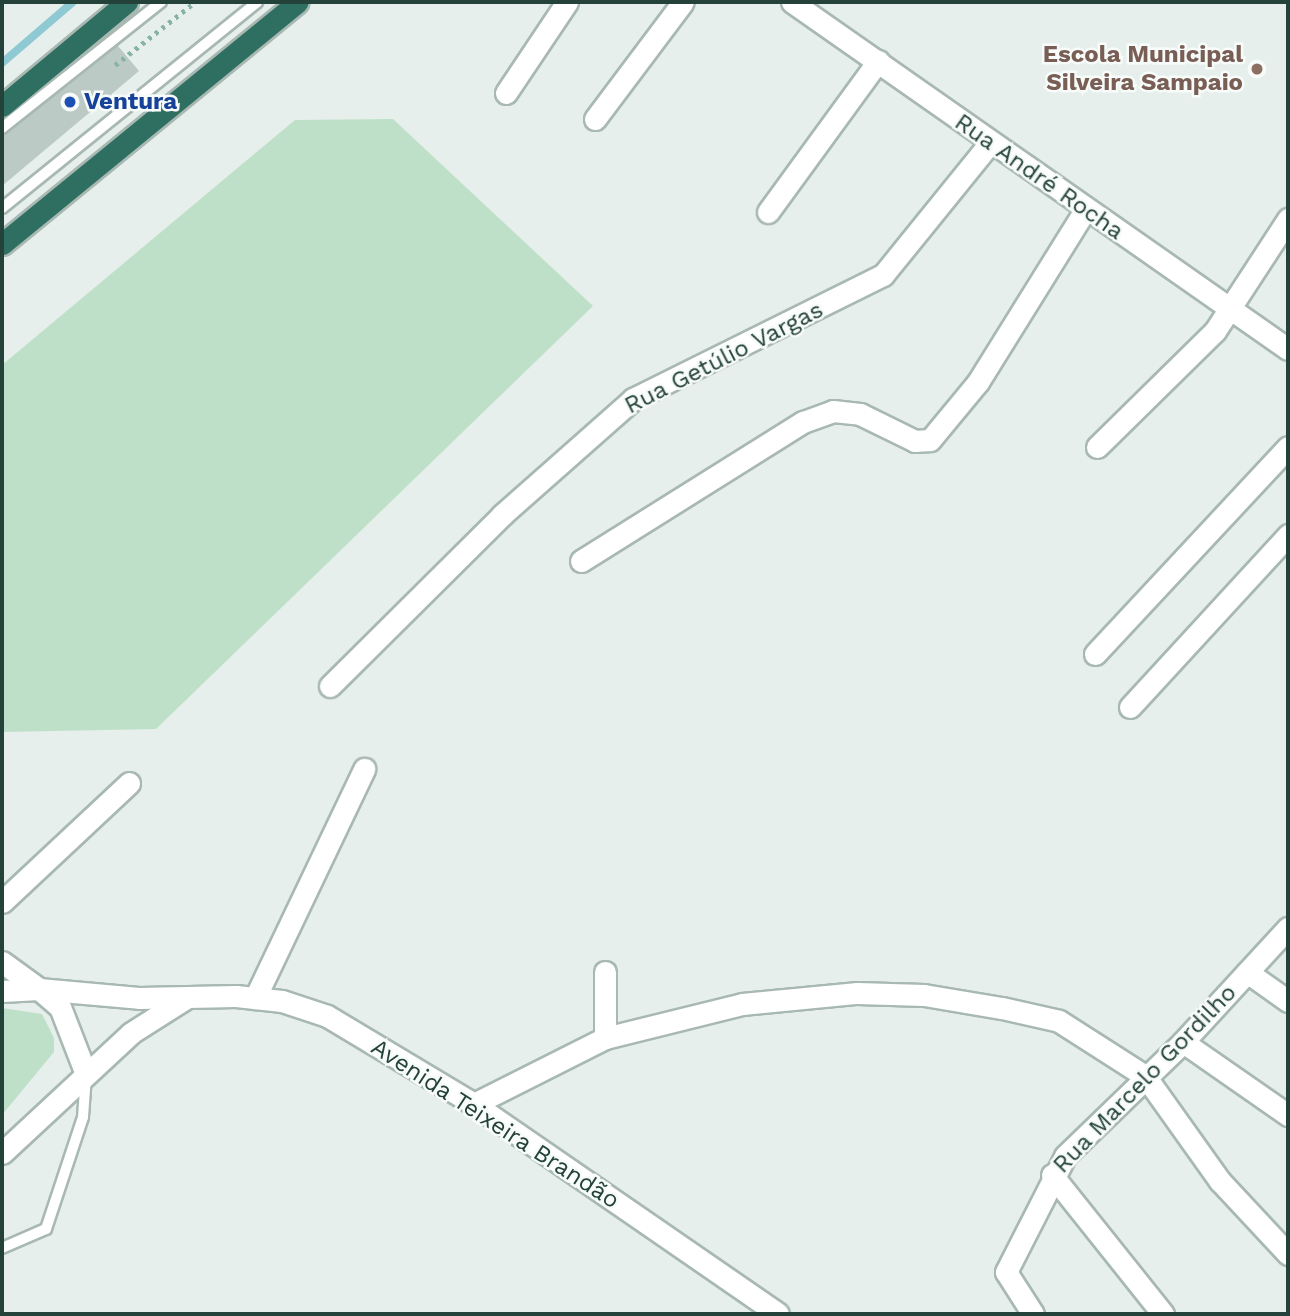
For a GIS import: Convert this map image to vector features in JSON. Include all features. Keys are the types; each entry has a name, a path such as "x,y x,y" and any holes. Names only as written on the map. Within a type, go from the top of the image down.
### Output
{"highway":[{"path":"2,106 127,2"},
{"path":"2,244 298,2"}],"street":[{"path":"506,93 566,2"},
{"path":"595,119 683,2"},
{"name":"Rua André Rocha","path":"792,2 1288,349"},
{"path":"768,212 878,61"},
{"name":"Rua Getúlio Vargas","path":"330,686 502,515 633,399 883,275 990,143"},
{"path":"581,561 803,422 833,411 860,414 915,441 930,440 978,383 1086,210"},
{"path":"1097,447 1196,352 1288,219"},
{"path":"1095,654 1288,447"},
{"path":"1130,708 1288,535"},
{"path":"255,998 364,769"},
{"path":"2,902 129,783"},
{"name":"Rua Marcelo Gordilho","path":"1033,1314 1006,1281 1052,1175 1145,1076 1183,1042 1288,928"},
{"path":"2,962 39,989 71,1021 86,1074"},
{"path":"605,972 605,1038"},
{"path":"1247,972 1288,1001"},
{"name":"Avenida Teixeira Brandão","path":"2,990 39,989 188,998 255,998 327,1016 474,1104 778,1314"},
{"path":"474,1104 605,1038 742,1004 924,995 1059,1021 1145,1076 1220,1181 1288,1254"},
{"path":"2,1153 131,1033 188,998"},
{"path":"1183,1042 1288,1115"},
{"path":"1052,1175 1163,1314"}],"lane":[{"path":"2,128 160,2"},
{"path":"2,208 257,2"},
{"path":"2,1248 46,1229 83,1116 86,1074"}],"path":[{"path":"115,65 195,2"}],"green space":[{"path":"393,119 593,306 156,729 2,732 2,365 295,120"},
{"path":"2,1008 42,1014 54,1038 54,1052 2,1115"}],"building":[{"name":"Ventura","path":"113,40 139,71 2,186 2,133"}],"waterway":[{"path":"2,63 73,2"}],"place":[{"name":"Escola Municipal Silveira Sampaio","path":"1257,69"},
{"name":"Ventura","path":"70,102"}]}
